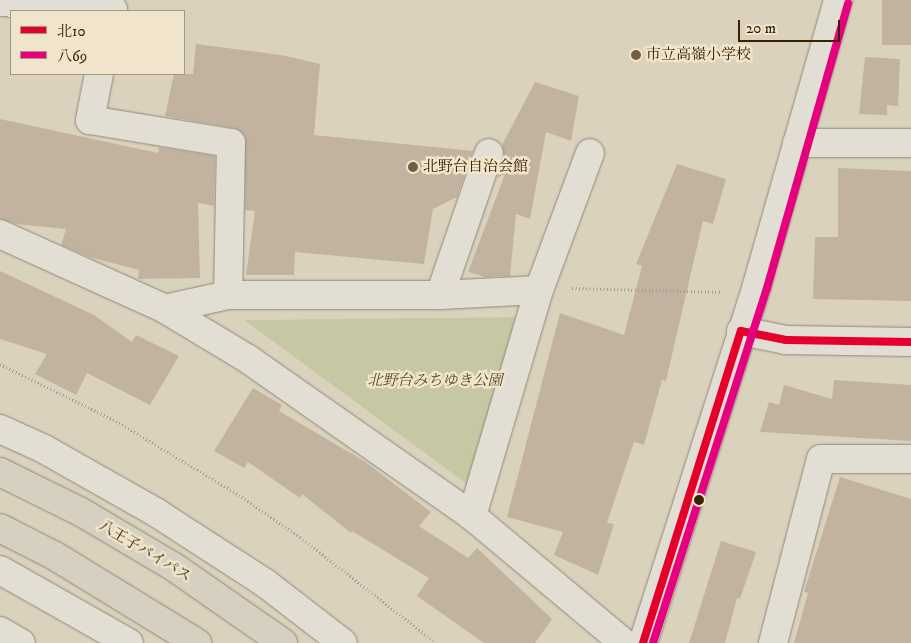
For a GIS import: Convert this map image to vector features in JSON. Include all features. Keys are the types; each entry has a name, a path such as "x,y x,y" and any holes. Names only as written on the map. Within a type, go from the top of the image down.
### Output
{"highway":[{"name":"八王子バイパス","path":"0,472 80,512 174,567 284,643"},
{"path":"0,528 55,556 197,643"}],"street":[{"path":"642,643 742,331 838,0"},
{"path":"0,2 113,7"},
{"path":"99,75 90,120 231,143 228,295"},
{"path":"797,143 911,143"},
{"path":"440,295 489,153"},
{"path":"472,516 539,290 590,153"},
{"path":"0,234 165,309 248,359 472,516 624,643"},
{"path":"165,309 228,295 440,295 539,290"},
{"path":"742,331 786,340 911,342"},
{"path":"0,428 44,449 157,513 265,583 343,643"},
{"path":"773,643 822,459 911,459"},
{"path":"0,570 128,643"},
{"path":"0,631 22,643"}],"path":[{"path":"569,288 723,293"},
{"path":"0,364 116,421 236,493 324,555 436,643"}],"green space":[{"name":"北野台みちゆき公園","path":"525,317 467,484 244,320"}],"building":[{"path":"882,0 911,0 911,45 882,45"},
{"path":"196,44 281,55 320,64 314,135 473,151 457,197 433,209 424,264 295,252 294,275 246,275 255,211 245,210 245,136 234,128 165,116 174,75 193,74"},
{"path":"865,57 900,59 898,106 887,105 887,115 859,114"},
{"path":"535,82 579,96 571,141 546,132 530,219 516,214 510,276 485,277 468,272 505,174 497,178 504,158 502,145"},
{"path":"0,119 158,153 159,147 215,156 214,206 198,203 200,278 138,279 139,270 89,257 61,245 66,229 16,224 0,219"},
{"path":"677,164 726,179 713,224 703,221 666,381 662,380 644,445 634,442 607,523 614,524 598,575 554,555 563,532 507,517 560,313 624,335 642,266 636,264"},
{"path":"838,168 911,171 911,301 813,299 815,237 838,237"},
{"path":"0,271 94,315 132,342 136,335 179,356 150,405 87,373 76,395 35,374 47,354 0,339"},
{"path":"834,380 911,385 911,441 760,432 769,402 779,405 784,385 832,399"},
{"path":"253,388 282,405 279,411 364,461 431,512 419,526 468,558 477,548 552,619 535,643 484,643 417,596 429,578 352,531 351,533 302,494 300,498 248,462 244,468 214,451"},
{"path":"840,477 911,499 911,643 794,643 808,593 804,592"},
{"path":"721,541 756,552 740,599 737,598 725,643 689,643"}],"transit line":[{"name":"八69","path":"653,643 767,288 848,3"},
{"name":"北10","path":"741,331 786,340 911,342"},
{"name":"北10","path":"643,643 741,331"}],"place":[{"name":"市立高嶺小学校","path":"636,55"},
{"name":"北野台自治会館","path":"413,167"}]}
